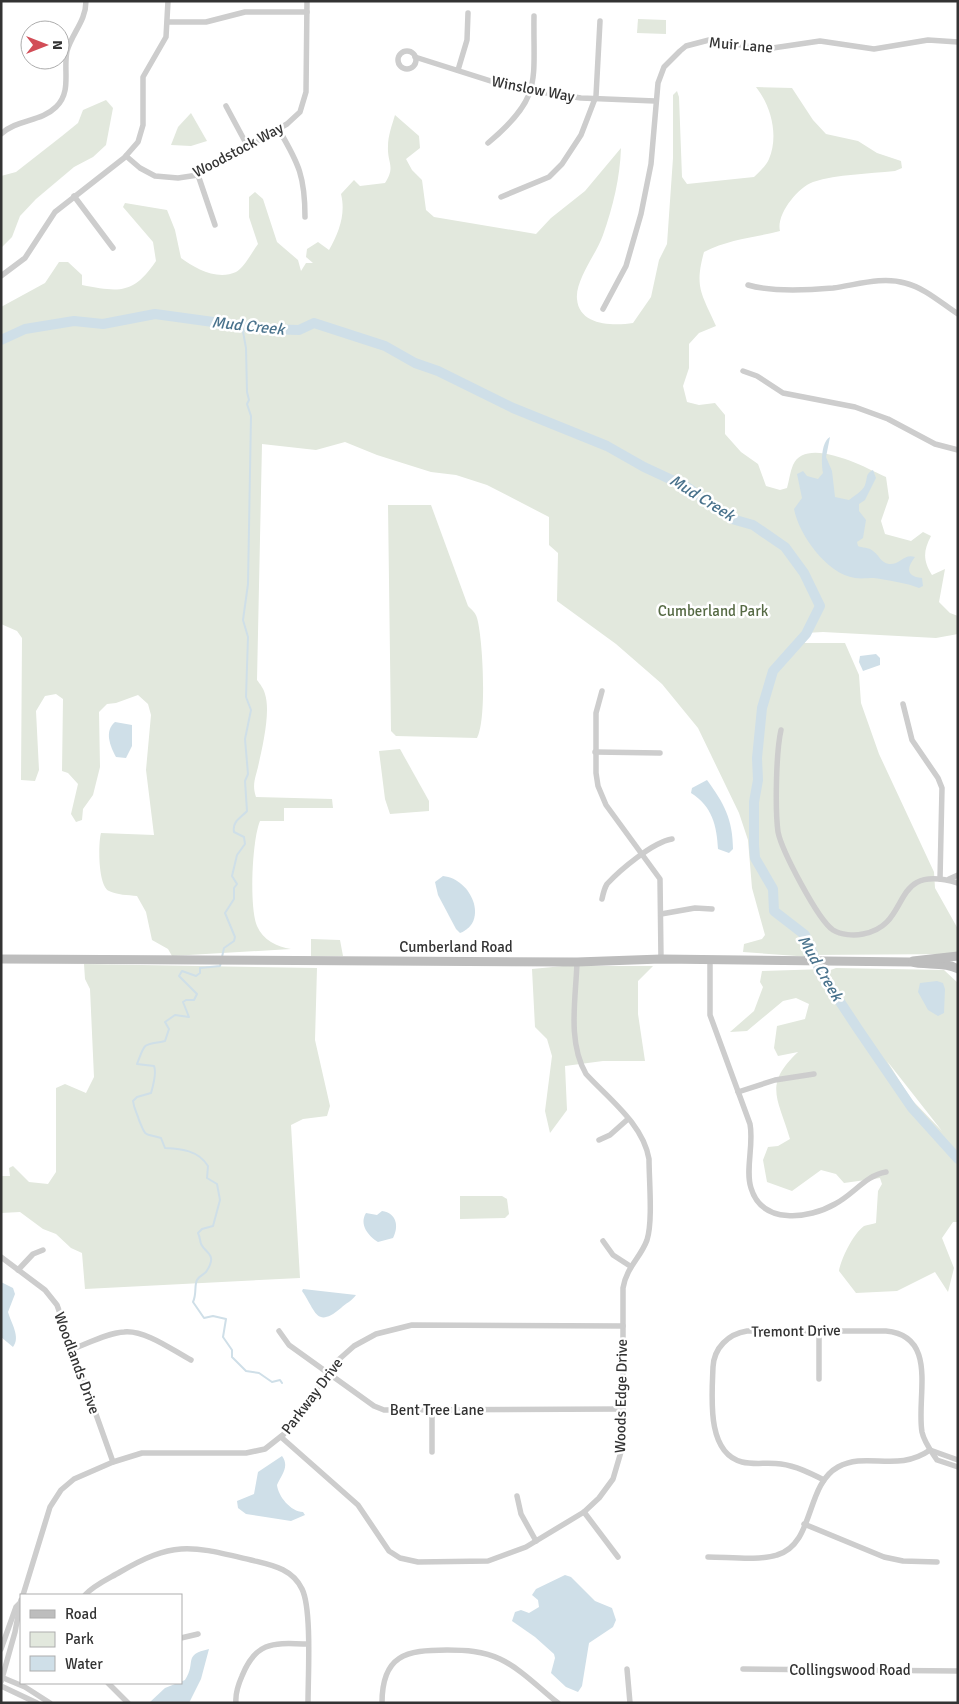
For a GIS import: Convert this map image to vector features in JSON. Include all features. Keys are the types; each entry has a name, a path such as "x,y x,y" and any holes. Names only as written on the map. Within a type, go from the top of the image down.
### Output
{"main road":[{"name":"Cumberland Road","path":"911,962 922,958 958,956"},
{"name":"Cumberland Road","path":"1,959 577,962 661,959 804,960 911,962 949,965 958,970"}],"street":[{"path":"1,134 10,126 47,114 60,103 66,88 67,52 85,13 86,1"},
{"path":"1,276 25,258 55,212 126,156 138,142 142,133 144,78 163,44 168,22 168,1"},
{"name":"Woodstock Way","path":"126,156 140,168 156,176 171,178 198,175 279,130 294,119 305,98 308,1"},
{"path":"168,22 206,22 250,12 307,12"},
{"path":"458,70 467,40 468,13"},
{"path":"488,142 515,119 527,103 532,90 534,16"},
{"path":"501,197 541,182 556,171 582,135 596,99 600,21"},
{"name":"Muir Lane","path":"603,310 626,266 642,209 651,164 659,80 668,63 683,48 701,42 717,40 766,49 820,41 874,49 928,40 958,42"},
{"name":"Winslow Way","path":"415,57 493,83 596,99 656,101"},
{"path":"226,106 248,147"},
{"path":"279,130 301,171 305,188 305,217"},
{"path":"198,175 215,225"},
{"path":"74,196 113,248"},
{"path":"748,284 765,288 826,288 882,280 900,281 918,288 958,314"},
{"path":"743,371 757,376 782,393 857,407 888,419 935,444 958,450"},
{"path":"602,691 597,705 596,773 603,801 660,879 661,959"},
{"path":"903,704 912,740 938,778 942,788 940,879"},
{"path":"781,730 778,766 778,825 781,841 819,915 829,926 846,934 870,932 892,918 910,885 921,880 949,879 958,882"},
{"path":"596,752 660,753"},
{"path":"602,899 607,885 643,854 662,842 672,839"},
{"path":"949,879 958,875"},
{"path":"661,914 695,908 712,909"},
{"path":"710,959 710,1015 751,1132 750,1187 757,1201 768,1211 792,1216 822,1210 843,1199 875,1175 886,1172"},
{"name":"Woods Edge Drive","path":"282,1437 358,1505 381,1543 400,1558 418,1562 488,1561 513,1554 584,1512 604,1492 617,1469 623,1446 623,1288 630,1266 642,1250 649,1230 649,1159 644,1139 586,1074 579,1063 575,1043 577,962"},
{"path":"738,1092 775,1080 814,1074"},
{"path":"598,1140 610,1135 628,1119"},
{"path":"603,1242 613,1255 630,1266"},
{"path":"18,1270 33,1254 42,1250"},
{"name":"Woodlands Drive","path":"1,1257 53,1299 113,1462"},
{"name":"Parkway Drive","path":"23,1594 53,1501 67,1484 78,1476 113,1462 150,1453 252,1452 270,1446 282,1437 327,1373 344,1355 364,1340 384,1331 403,1326 622,1326"},
{"path":"818,1379 819,1330"},
{"name":"Tremont Drive","path":"824,1480 791,1466 747,1463 734,1459 719,1444 714,1423 713,1366 716,1353 724,1342 734,1334 747,1331 819,1330 891,1331 902,1334 913,1343 921,1362 922,1431 930,1450"},
{"name":"Bent Tree Lane","path":"279,1331 289,1345 327,1373 379,1408 388,1411 623,1409"},
{"path":"73,1349 117,1333 130,1332 142,1334 191,1360"},
{"path":"432,1410 432,1452"},
{"path":"708,1557 778,1555 795,1543 824,1480 833,1470 843,1465 856,1462 908,1461 930,1450 958,1460"},
{"path":"930,1450 937,1460 958,1467"},
{"path":"517,1496 521,1514 536,1541"},
{"path":"584,1512 618,1557"},
{"path":"804,1524 884,1557 903,1561 936,1562"},
{"path":"86,1594 94,1587 161,1551 188,1548 218,1552 275,1566 294,1578 302,1590 307,1603 308,1703"},
{"path":"1,1649 16,1607 20,1602"},
{"path":"20,1605 2,1679 25,1687 50,1703"},
{"path":"182,1638 198,1634"},
{"path":"236,1703 238,1684 249,1659 256,1651 274,1644 307,1644"},
{"path":"382,1703 384,1676 394,1662 416,1651 477,1652 511,1665 558,1703"},
{"path":"627,1669 630,1703"},
{"name":"Collingswood Road","path":"743,1669 958,1671"},
{"path":"109,1684 128,1703"},
{"path":"1,1686 37,1703"}],"green space":[{"path":"638,19 666,20 666,34 637,33"},
{"name":"Cumberland Park","path":"756,87 792,88 813,120 826,134 858,141 877,153 901,161 902,168 895,171 843,176 813,182 794,196 784,210 781,217 780,231 732,241 704,252 700,274 701,290 716,326 699,333 689,344 689,368 683,386 687,402 699,405 715,403 725,415 725,434 741,452 758,464 766,486 780,490 787,488 793,465 800,457 810,453 837,456 886,477 889,498 881,521 885,534 911,541 923,532 931,536 925,551 927,565 932,575 945,569 939,602 950,613 958,616 958,634 936,638 823,632 805,633 801,643 845,643 859,675 861,703 879,754 934,872 935,888 958,929 958,952 955,954 811,955 811,957 743,952 744,944 762,939 765,935 752,888 748,840 739,813 698,728 662,684 616,644 557,601 558,553 549,545 549,517 487,485 456,475 431,472 377,455 345,442 316,450 262,444 257,680 264,692 267,710 264,741 254,789 256,797 332,799 333,808 284,808 284,821 260,821 257,830 253,858 252,889 257,926 271,942 291,949 172,956 168,949 152,940 146,912 137,896 115,893 105,888 100,864 99,846 101,833 154,835 146,770 151,715 148,704 138,695 116,703 107,704 99,712 100,767 93,795 83,809 82,820 76,822 71,814 78,784 68,773 62,771 63,699 56,694 45,696 36,711 39,770 35,781 21,780 22,638 17,631 1,624 1,307 45,283 59,262 68,262 82,275 82,285 116,289 132,285 140,280 156,261 153,242 123,207 125,203 167,210 175,230 181,258 207,272 221,275 236,272 242,267 258,244 249,217 249,197 255,192 263,199 277,242 298,260 301,271 306,263 313,263 306,257 307,249 318,242 329,250 341,223 343,209 341,194 354,180 360,186 385,183 391,168 388,142 395,115 419,136 420,148 406,159 412,170 422,180 426,210 434,217 536,234 551,218 585,191 621,148 618,181 610,214 600,242 579,284 577,299 579,308 584,315 591,319 607,324 633,323 651,297 659,260 667,244 673,158 673,95 677,91 679,97 682,177 687,184 754,177 766,164 772,150 772,121 766,103"},
{"path":"106,100 113,108 106,145 93,157 74,167 36,199 20,216 12,237 1,248 1,176 16,172 78,123 83,110"},
{"path":"191,113 207,141 191,146 171,145 178,127"},
{"path":"388,505 431,505 468,606 476,616 481,643 483,679 482,714 477,738 396,736 391,731"},
{"path":"400,749 429,801 429,811 390,814 385,799 379,751"},
{"path":"311,939 340,940 343,956 311,956"},
{"path":"84,964 317,968 315,1040 330,1106 327,1116 303,1119 291,1125 300,1278 85,1289 82,1253 71,1248 56,1234 43,1229 20,1212 1,1213 1,1176 10,1176 9,1168 13,1166 29,1182 48,1184 56,1172 56,1088 65,1084 86,1093 94,1077 90,989 85,979"},
{"path":"563,966 653,966 638,981 638,1014 645,1061 603,1061 565,1066 567,1110 550,1133 545,1111 552,1056 547,1039 535,1027 532,969"},
{"path":"836,968 944,970 958,983 958,1222 953,1222 942,1238 954,1268 948,1292 935,1272 897,1291 856,1293 839,1271 845,1254 856,1235 864,1226 876,1223 878,1191 882,1184 880,1178 844,1183 836,1174 821,1170 792,1191 767,1182 763,1160 768,1147 778,1146 790,1139 778,1102 777,1083 780,1074 798,1052 778,1056 774,1048 777,1026 805,1019 809,1004 796,998 783,1001 747,1031 730,1032 754,1011 763,987 760,982 762,971 826,969 828,971","holes":["887,1061 942,1131 911,1099"]},
{"path":"460,1196 502,1196 507,1199 509,1214 505,1218 460,1219"}],"water":[{"path":"830,437 826,457 832,471 835,497 849,500 865,485 870,471 873,470 876,478 865,500 859,504 859,511 866,520 863,538 857,542 858,546 868,548 889,564 911,556 915,557 909,570 912,575 922,578 923,586 919,588 874,578 857,578 845,575 825,561 808,541 794,509 802,498 797,474 803,471 807,476 818,479 823,473 823,448"},
{"path":"876,654 880,658 880,665 863,671 859,662 860,656"},
{"path":"115,722 132,725 132,746 126,758 116,757 110,743 109,734"},
{"path":"707,780 723,804 729,820 733,849 729,853 718,849 715,825 709,810 691,793 692,788"},
{"path":"443,876 453,879 462,885 469,892 473,902 474,920 469,928 460,933 438,895 435,882"},
{"path":"937,981 943,983 945,989 944,1013 938,1016 928,1010 918,992 920,983"},
{"path":"382,1211 387,1212 394,1218 396,1229 393,1238 378,1242 368,1233 364,1225 364,1217 366,1213 377,1215"},
{"path":"1,1282 13,1288 15,1294 8,1312 16,1334 13,1347 1,1337"},
{"path":"303,1289 356,1295 333,1314 321,1317 314,1311 302,1291"},
{"path":"282,1456 285,1467 277,1485 278,1489 290,1506 303,1512 305,1515 291,1521 246,1514 238,1508 237,1501 254,1494 258,1472"},
{"path":"565,1575 571,1577 595,1601 612,1608 616,1620 613,1627 589,1643 582,1686 578,1692 566,1687 551,1673 555,1658 554,1654 535,1637 512,1621 515,1612 521,1610 529,1613 539,1607 538,1600 532,1595 536,1589"},
{"path":"209,1649 201,1679 189,1703 149,1703 165,1688 175,1684 182,1684 188,1674 191,1660 201,1651"}],"waterway":[{"name":"Mud Creek","path":"1,340 25,329 74,321 103,324 155,314 264,329 299,330 314,323 385,346 415,363 438,371 513,408 607,446 644,467 687,487 732,519 753,525 785,547 804,573 820,606 806,634 773,671 762,708 757,758 758,780 754,802 755,858 773,889 774,911 805,935 821,973 858,1029 912,1108 958,1159"},
{"path":"222,957 224,948 234,941 235,937 225,913 234,899 234,888 237,884 232,876 237,855 245,844 244,837 234,832 234,825 247,811 245,781 248,774 245,739 251,710 246,697 248,637 243,620 248,584 251,416 247,404 249,400 247,392 246,348 242,326"},
{"path":"221,962 220,966 200,968 200,973 196,976 182,971 179,976 197,994 194,1000 183,1002 189,1017 175,1015 165,1022 169,1029 165,1041 148,1044 144,1048 137,1064 154,1066 154,1080 151,1093 137,1097 133,1101 146,1134 161,1138 165,1148 189,1151 199,1157 208,1166 207,1178 217,1184 220,1200 213,1226 202,1229 198,1233 201,1244 210,1255 211,1261 206,1272 197,1280 193,1302 204,1318 213,1316 226,1319 223,1337 232,1350 232,1357 246,1371 259,1373 272,1382 280,1380 282,1383"}]}
